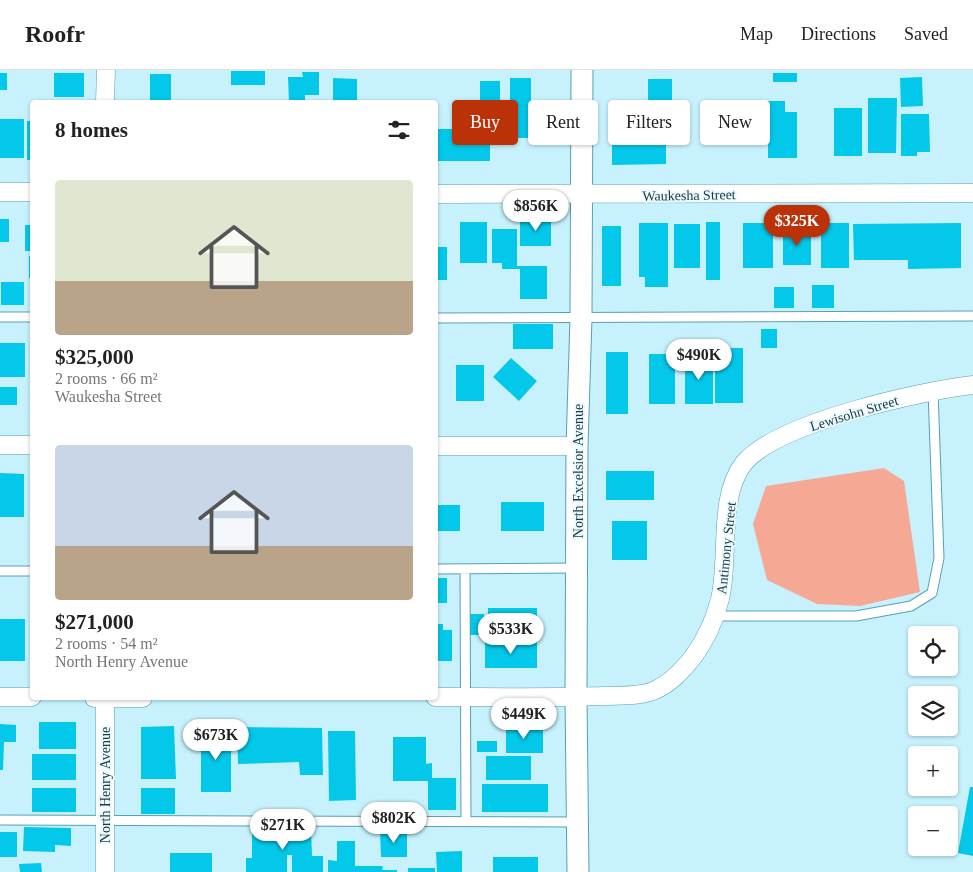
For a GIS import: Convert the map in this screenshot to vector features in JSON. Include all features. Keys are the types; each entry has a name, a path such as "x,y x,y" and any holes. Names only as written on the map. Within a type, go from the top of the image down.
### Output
{"street":[{"path":"106,70 106,100"},
{"name":"North Excelsior Avenue","path":"578,872 579,822 576,697 577,446 581,318 582,70"},
{"path":"0,192 30,192"},
{"name":"Waukesha Street","path":"438,194 581,196 973,193"},
{"name":"Lewisohn Street","path":"744,464 758,450 793,432 845,414 933,391 973,385"},
{"path":"0,445 30,445"},
{"path":"438,446 577,446"},
{"name":"Antimony Street","path":"438,697 576,697 638,694 653,691 668,682 682,670 697,652 720,599 730,499 736,477 744,464"},
{"path":"0,697 30,697"},
{"name":"North Henry Avenue","path":"105,700 106,872"}],"lane":[{"path":"438,318 973,316"},
{"path":"0,317 30,317"},
{"path":"714,616 856,616 912,606 932,593 939,558 933,391"},
{"path":"438,569 578,568"},
{"path":"465,569 466,821"},
{"path":"0,571 30,571"},
{"path":"0,820 579,822"}],"shaded area":[{"path":"884,468 904,481 920,592 860,606 817,604 767,580 753,524 766,486"}],"building":[{"path":"231,71 265,71 265,85 231,85"},
{"path":"302,72 319,72 319,95 305,95 305,100 289,100 288,77 303,77"},
{"path":"0,73 7,73 7,90 0,90"},
{"path":"54,73 84,73 84,97 54,97"},
{"path":"773,73 797,73 797,82 773,82"},
{"path":"150,74 171,74 171,100 150,100"},
{"path":"922,77 923,106 901,107 900,78"},
{"path":"333,78 357,79 357,100 333,100"},
{"path":"510,78 531,78 531,100 528,100 528,138 518,138 518,100 510,100"},
{"path":"648,79 672,79 672,100 648,100"},
{"path":"480,81 500,81 500,100 480,100"},
{"path":"868,98 897,98 896,153 868,153"},
{"path":"770,101 785,101 785,112 797,112 797,158 768,158 768,145 770,145"},
{"path":"834,108 862,108 862,156 834,156"},
{"path":"901,114 929,114 930,152 917,152 917,156 901,156"},
{"path":"0,119 24,119 24,158 0,158"},
{"path":"27,121 30,121 30,160 27,160"},
{"path":"438,129 452,129 452,145 490,145 490,161 438,161"},
{"path":"612,145 666,145 666,164 612,165"},
{"path":"520,217 551,217 551,246 520,246"},
{"path":"0,219 9,219 9,242 0,242"},
{"path":"460,222 487,222 487,263 460,263"},
{"path":"706,222 720,222 720,280 706,280"},
{"path":"639,223 668,223 668,287 645,287 645,277 639,277"},
{"path":"743,223 773,223 773,268 743,268"},
{"path":"821,223 849,223 849,268 821,268"},
{"path":"961,223 961,268 908,269 908,260 854,260 853,224"},
{"path":"674,224 700,224 700,268 674,268"},
{"path":"25,225 30,225 30,251 25,251"},
{"path":"602,226 621,226 621,286 602,286"},
{"path":"492,229 517,229 517,266 547,266 547,299 520,299 520,269 502,269 502,263 492,263"},
{"path":"783,229 811,229 811,265 783,265"},
{"path":"438,247 447,247 447,280 438,280"},
{"path":"29,256 30,256 30,278"},
{"path":"1,282 24,282 24,305 1,305"},
{"path":"812,285 834,285 834,308 812,308"},
{"path":"774,287 794,287 794,308 774,308"},
{"path":"513,324 553,324 553,349 513,349"},
{"path":"761,329 777,329 777,348 761,348"},
{"path":"0,343 25,343 25,377 0,377"},
{"path":"715,348 743,348 743,403 715,403"},
{"path":"606,352 628,352 628,414 606,414"},
{"path":"649,354 675,354 675,404 649,404"},
{"path":"511,358 537,381 519,401 493,377"},
{"path":"685,359 713,359 713,404 685,404"},
{"path":"456,365 484,365 484,401 456,401"},
{"path":"0,387 17,387 17,405 0,405"},
{"path":"606,471 654,471 654,500 606,500"},
{"path":"0,473 24,474 24,517 0,517"},
{"path":"501,502 544,502 544,531 501,531"},
{"path":"438,505 460,505 460,531 438,531"},
{"path":"612,521 647,521 647,560 612,560"},
{"path":"438,578 447,578 447,603 438,603"},
{"path":"488,608 537,608 537,637 488,637"},
{"path":"469,614 484,614 484,635 470,635"},
{"path":"0,619 25,619 25,661 0,661"},
{"path":"438,624 443,624 443,630 452,630 452,661 438,661"},
{"path":"485,642 537,642 537,668 485,668"},
{"path":"39,722 76,722 76,749 39,749"},
{"path":"0,724 16,725 16,742 4,742 3,770 0,770"},
{"path":"174,726 176,779 141,779 141,727"},
{"path":"237,727 322,728 323,775 300,775 299,762 238,764"},
{"path":"506,727 543,727 543,753 506,753"},
{"path":"201,730 231,730 231,792 201,792"},
{"path":"328,731 355,731 356,800 329,801"},
{"path":"393,737 426,737 426,764 432,763 432,778 456,778 456,810 428,810 428,781 393,781"},
{"path":"477,741 497,741 497,752 477,752"},
{"path":"32,754 76,754 76,780 32,780"},
{"path":"486,756 531,756 531,780 486,780"},
{"path":"482,784 548,784 548,812 482,812"},
{"path":"970,787 973,787 973,856 958,853"},
{"path":"32,788 76,788 76,812 32,812"},
{"path":"141,788 175,788 175,814 141,814"},
{"path":"24,827 71,828 71,846 55,845 55,852 23,851"},
{"path":"252,829 311,829 312,856 323,856 323,872 292,872 292,855 287,855 287,872 246,872 246,858 252,858"},
{"path":"380,831 407,831 407,857 381,857"},
{"path":"0,832 17,832 17,857 0,857"},
{"path":"337,841 355,841 355,866 383,866 382,870 397,870 397,872 328,872 328,860 337,861"},
{"path":"462,851 462,872 437,872 436,852"},
{"path":"170,853 212,853 212,872 170,872"},
{"path":"493,857 538,857 538,872 493,872"},
{"path":"41,863 42,872 20,872 19,864"},
{"path":"408,868 435,868 435,872 408,872"}]}
